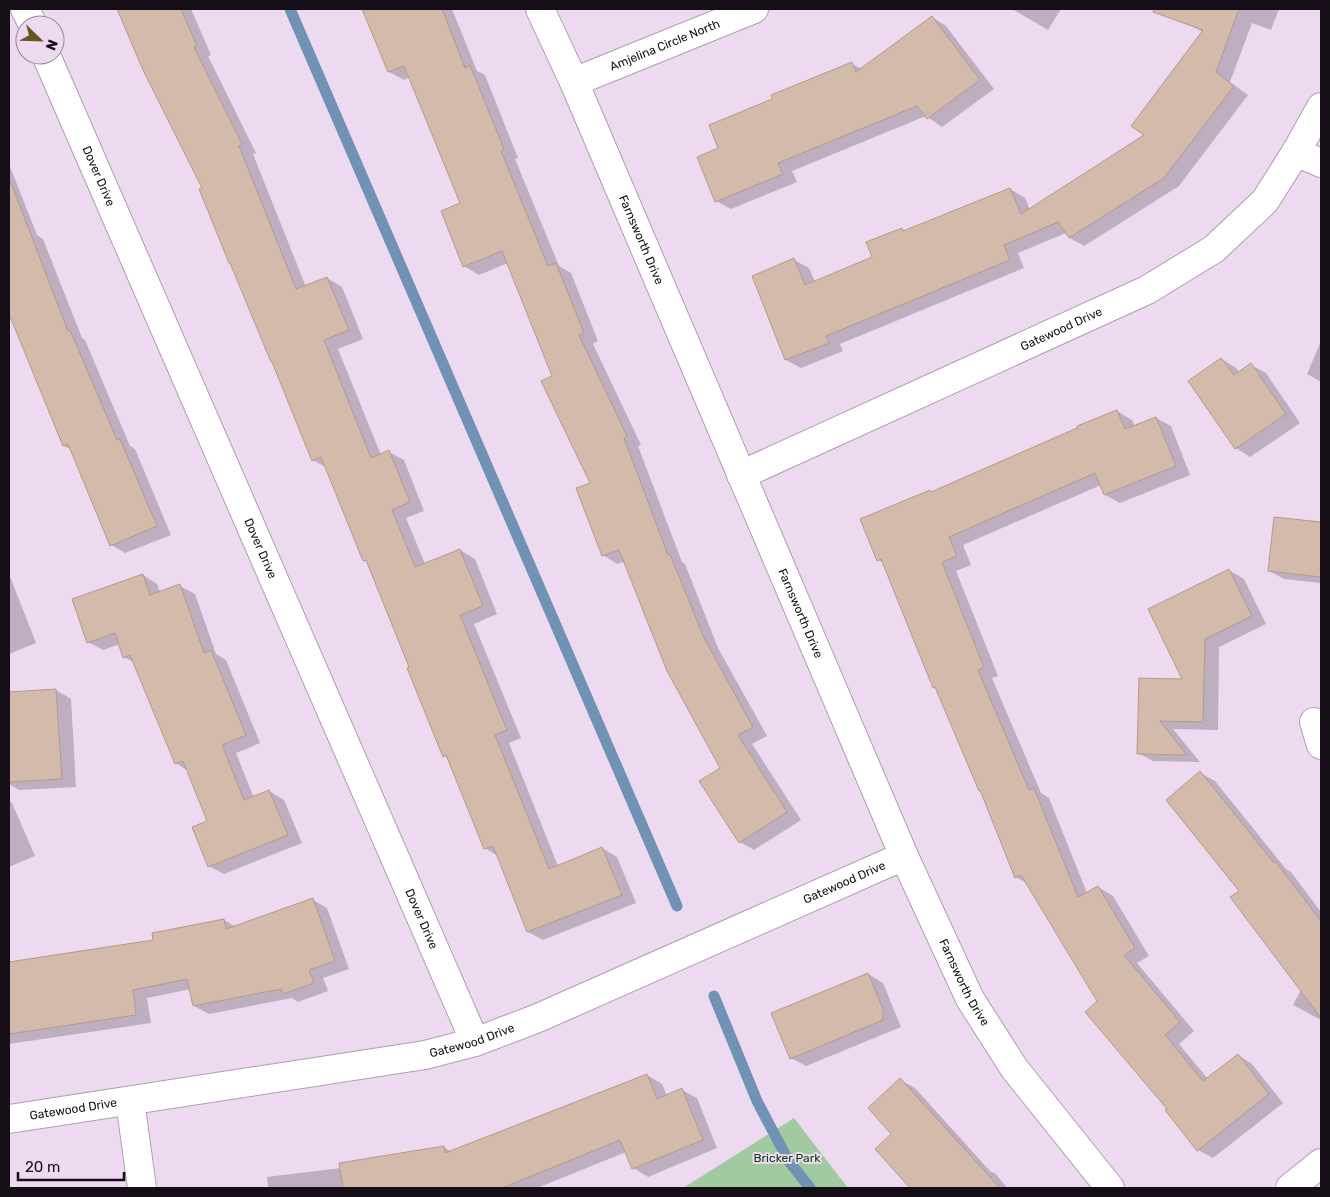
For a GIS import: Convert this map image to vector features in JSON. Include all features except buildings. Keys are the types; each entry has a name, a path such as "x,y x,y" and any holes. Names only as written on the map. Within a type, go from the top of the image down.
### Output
{"street":[{"name":"Farnsworth Drive","path":"540,9 574,82 904,856 970,999 1014,1068 1110,1188"},
{"name":"Amjelina Circle North","path":"574,82 754,9"},
{"name":"Dover Drive","path":"50,65 475,1042"},
{"name":"Gatewood Drive","path":"741,474 1147,290 1214,249 1265,201 1296,152 1321,107"},
{"path":"1296,152 1321,163"},
{"name":"Gatewood Drive","path":"9,1120 425,1055 475,1042 538,1018 904,856"},
{"path":"130,1101 142,1188"},
{"path":"1290,1188 1321,1163"}],"green space":[{"name":"Bricker Park","path":"794,1118 848,1188 683,1188"}],"waterway":[{"path":"290,9 677,906"},
{"path":"714,996 757,1101 788,1160 810,1188"}]}
